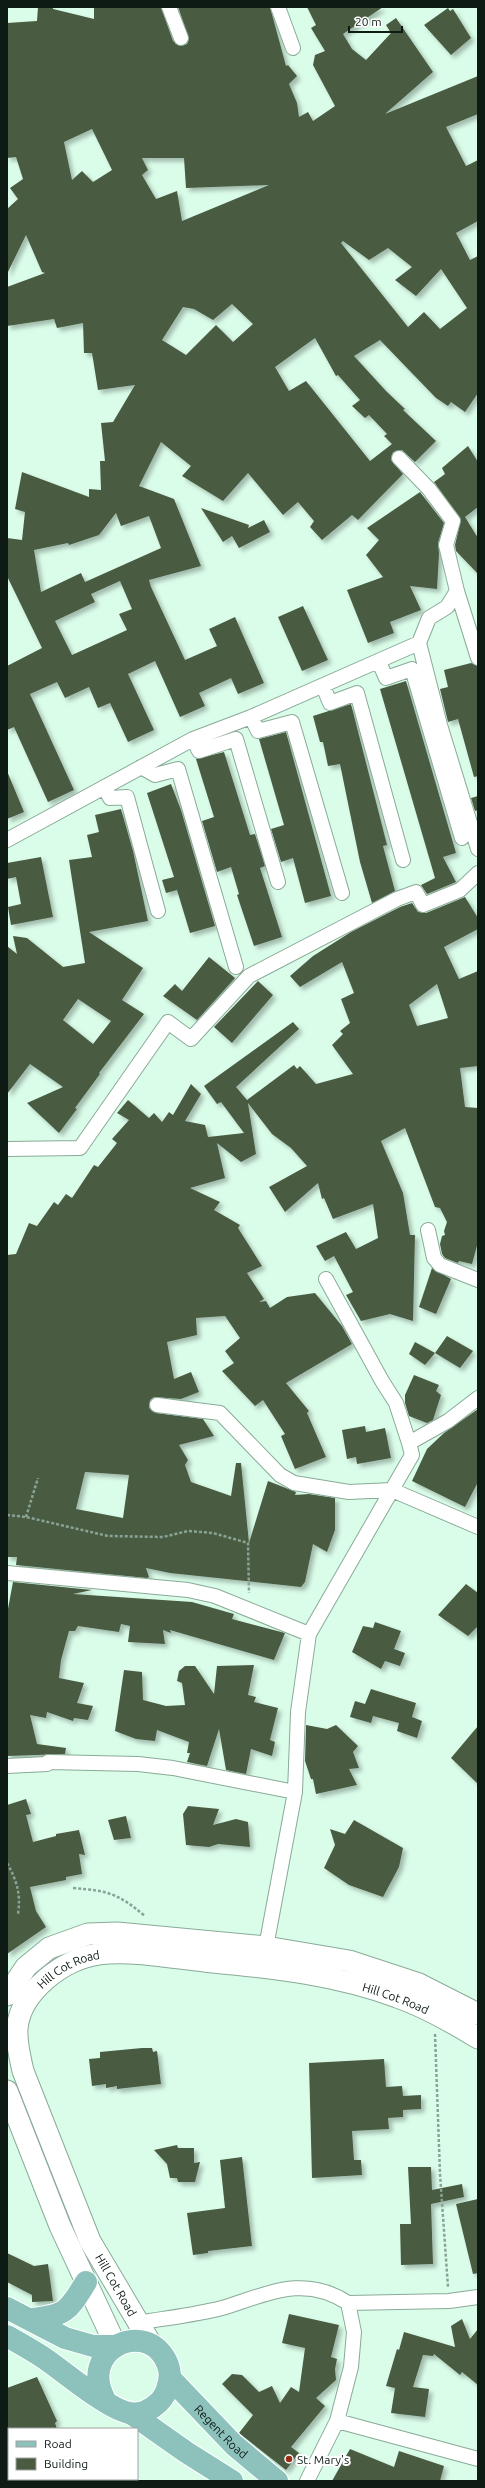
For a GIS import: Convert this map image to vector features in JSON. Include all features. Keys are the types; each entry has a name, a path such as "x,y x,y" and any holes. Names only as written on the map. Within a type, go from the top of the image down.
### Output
{"main road":[{"name":"Hill Cot Road","path":"7,1995 26,1966 49,1948 66,1940 88,1934 117,1933 266,1947 349,1961 419,1984 478,2014"},
{"name":"Hill Cot Road","path":"151,2344 90,2241 23,2071 18,2047 17,2028 29,2000 49,1975 65,1964 81,1958 99,1954 131,1954 268,1968 327,1977 398,1997 433,2012 478,2038"},
{"name":"Hill Cot Road","path":"7,2091 60,2226 116,2346"},
{"path":"32,2319 58,2316 73,2303 86,2282"},
{"path":"7,2308 32,2319 65,2338 93,2346 116,2346"},
{"path":"7,2336 43,2357 117,2410 132,2414 186,2452 232,2481"},
{"path":"105,2400 98,2389 97,2375 100,2362 107,2352 116,2346 132,2341 151,2344 164,2356 170,2378 165,2396 151,2410 132,2414"},
{"name":"Regent Road","path":"170,2378 234,2445 277,2481"}],"street":[{"path":"170,7 181,38"},
{"path":"278,7 293,48"},
{"path":"399,458 430,489 453,521 446,545 457,591 478,658"},
{"path":"457,591 447,607 429,618 419,643 440,725 478,849"},
{"path":"7,840 193,739 251,717 379,662 419,643"},
{"path":"379,662 386,678 412,669 462,838"},
{"path":"323,686 330,703 357,693 403,860"},
{"path":"251,717 258,731 292,722 342,893"},
{"path":"193,739 199,751 236,738 278,882"},
{"path":"141,767 155,775 178,769 236,967"},
{"path":"104,787 110,798 127,797 158,910"},
{"path":"7,1149 80,1148 168,1022 191,1040 249,976 397,899 416,892 423,905 460,890 478,873"},
{"path":"428,1230 434,1258 440,1265 478,1280"},
{"path":"266,1947 295,1792 298,1712 309,1634 412,1455 396,1402 382,1381 326,1279"},
{"path":"409,1443 448,1421 478,1398"},
{"path":"157,1405 220,1413 280,1475 294,1483 348,1492 392,1490 478,1527"},
{"path":"7,1573 188,1590 215,1596 309,1634"},
{"path":"7,1766 32,1766 47,1764 48,1762 138,1764 173,1768 295,1792"},
{"path":"138,2323 221,2308 263,2294 295,2288 316,2289 333,2294 348,2304 449,2301 478,2298"},
{"path":"307,2481 337,2422 353,2352 354,2332 348,2304"},
{"path":"337,2422 478,2459"}],"path":[{"path":"26,1517 38,1478"},
{"path":"7,1515 26,1517 108,1536 163,1537 188,1531 214,1533 248,1543 249,1596"},
{"path":"7,1863 17,1882 21,1898 18,1914"},
{"path":"73,1888 99,1890 123,1898 159,1926 160,1936"},
{"path":"433,2012 440,2174 449,2301"}],"building":[{"path":"38,7 53,7 53,9 94,19 94,7 161,7 173,41 180,46 187,44 189,39 178,7 270,7 286,66 288,65 297,76 289,84 297,103 299,117 308,112 313,121 335,106 313,65 315,55 325,51 311,28 316,25 307,7 383,7 343,34 352,49 366,60 391,33 386,25 396,18 433,72 385,114 478,76 478,114 446,127 466,166 478,160 478,221 456,233 470,260 478,256 478,393 465,412 451,402 448,406 436,398 380,340 354,356 386,391 405,409 403,410 436,441 415,462 402,450 393,452 391,460 403,474 358,520 352,515 322,540 310,527 314,521 298,502 283,515 248,473 223,501 182,476 191,466 161,442 139,486 174,499 201,566 149,580 151,587 185,660 217,646 209,629 235,617 264,683 238,694 231,678 199,693 205,706 180,717 155,661 128,674 154,730 128,742 110,703 98,708 89,687 65,698 57,682 30,694 74,790 48,802 14,727 7,730 7,666 42,648 7,576 7,538 22,540 25,512 15,509 22,472 89,497 89,489 101,490 100,461 105,461 101,423 113,422 135,385 98,390 92,353 84,353 83,323 57,328 54,319 7,326 7,287 45,273 42,272 26,235 7,274 7,209 18,199 10,188 23,179 16,157 7,158 7,23 37,21","holes":["92,129 112,170 93,182 82,171 72,180 64,142","142,158 184,158 186,188 269,185 182,221 177,191 156,199 142,175 148,170","343,241 369,260 388,248 412,267 395,280 416,296 441,269 467,308 440,329 424,312 408,327 341,243","232,304 253,324 233,342 216,325 186,355 162,340 183,307 194,309 213,320","315,338 336,376 338,375 360,400 352,406 365,418 369,415 387,434 384,436 392,444 370,461 306,381 289,391 275,367","116,513 121,526 149,516 161,548 85,582 81,573 41,592 34,550 68,543 69,545 99,535","120,581 132,609 119,614 127,630 72,655 55,621 95,602 91,594"]},
{"path":"448,8 450,11 453,9 471,38 451,55 424,25"},
{"path":"468,446 478,462 478,507 465,517 478,538 478,574 456,551 455,545 461,519 434,482 445,474 442,468"},
{"path":"420,492 444,523 438,543 439,554 437,589 410,586 421,610 390,622 394,633 368,643 347,590 383,577 366,555 379,540 367,528"},
{"path":"201,508 249,525 248,528 264,520 270,532 239,548 232,536 223,542"},
{"path":"303,606 328,660 302,671 278,617"},
{"path":"471,663 478,666 478,776 474,777 458,719 448,722 440,689 448,687 444,670"},
{"path":"406,681 456,853 443,857 456,882 427,894 421,885 435,878 380,689"},
{"path":"351,704 387,845 383,846 395,891 372,903 360,862 340,764 328,766 323,742 320,742 313,716"},
{"path":"286,732 331,896 305,903 293,858 281,862 271,829 284,825 259,739"},
{"path":"224,752 250,835 255,834 265,866 260,868 282,937 254,946 237,895 239,894 231,867 217,872 202,821 214,817 196,759"},
{"path":"7,771 24,812 7,819"},
{"path":"171,784 181,810 215,926 190,933 177,890 166,893 162,880 174,877 147,793"},
{"path":"478,796 478,810 475,811 471,798"},
{"path":"121,809 133,851 148,921 89,932 143,968 122,1000 144,1014 99,1073 100,1074 75,1108 77,1109 59,1133 27,1103 63,1087 30,1064 7,1094 7,946 17,954 13,936 27,938 63,967 85,963 69,860 92,857 87,835 99,832 95,815","holes":["78,999 111,1021 93,1044 63,1020"]},
{"path":"41,857 53,917 11,925 8,907 21,904 16,877 7,879 7,863"},
{"path":"465,897 478,918 478,929 444,947 459,979 478,971 478,1066 460,1068 465,1107 478,1108 478,1242 472,1264 459,1261 458,1263 445,1258 442,1254 440,1244 442,1236 445,1235 444,1231 447,1222 440,1208 435,1207 405,1128 381,1141 403,1193 410,1235 415,1235 413,1321 390,1314 361,1321 346,1295 353,1292 334,1256 325,1261 316,1246 346,1232 356,1249 378,1238 373,1204 333,1219 324,1198 322,1199 318,1183 285,1212 269,1187 307,1166 291,1148 272,1134 248,1103 256,1154 241,1162 217,1143 225,1178 190,1188 220,1202 214,1210 240,1225 238,1228 262,1266 247,1273 264,1299 259,1302 266,1301 270,1308 287,1297 315,1293 342,1326 352,1344 286,1383 309,1411 307,1413 326,1457 295,1469 281,1436 285,1434 263,1400 255,1406 222,1371 234,1363 225,1351 240,1338 225,1316 196,1318 197,1335 167,1342 174,1379 191,1372 199,1392 181,1399 154,1397 150,1400 149,1408 156,1413 203,1419 214,1436 179,1445 188,1460 185,1465 191,1482 231,1496 236,1463 241,1463 249,1543 268,1481 296,1492 295,1495 309,1494 335,1498 335,1530 327,1552 313,1544 305,1582 301,1587 170,1573 146,1568 149,1577 147,1578 16,1565 17,1557 7,1557 7,1255 16,1254 29,1223 37,1226 54,1202 58,1205 66,1194 72,1198 94,1165 98,1167 117,1143 112,1139 129,1120 117,1113 128,1100 149,1118 154,1113 162,1122 169,1112 173,1115 191,1084 201,1094 185,1121 205,1125 208,1137 244,1133 221,1102 217,1104 204,1086 293,1022 299,1029 236,1087 247,1100 294,1065 297,1069 300,1066 316,1084 353,1074 332,1045 343,1034 340,1031 350,1023 341,999 354,993 342,962 300,987 290,976 313,956 351,932 400,907 412,903 418,912 426,913","holes":["437,984 448,1018 417,1026 409,1005","85,1472 129,1475 123,1518 76,1509"]},
{"path":"209,957 235,978 197,1020 163,996 175,984 182,991"},
{"path":"258,981 273,995 232,1043 214,1027"},
{"path":"432,1268 451,1279 436,1314 419,1307"},
{"path":"447,1336 473,1351 460,1368 435,1353"},
{"path":"415,1342 435,1353 425,1365 409,1354"},
{"path":"414,1375 439,1385 436,1391 441,1395 433,1420 427,1423 409,1416 405,1403 405,1395"},
{"path":"478,1409 478,1482 465,1507 412,1481 427,1449 444,1433"},
{"path":"365,1426 366,1432 385,1428 391,1458 357,1464 356,1457 347,1459 342,1430"},
{"path":"13,1582 92,1590 73,1594 192,1602 234,1614 232,1619 285,1633 274,1660 170,1630 171,1633 163,1630 165,1644 128,1642 130,1626 121,1624 119,1632 78,1626 75,1631 69,1631 61,1660 59,1678 84,1683 77,1703 93,1706 88,1720 74,1718 73,1721 47,1712 46,1718 30,1715 37,1744 66,1748 65,1754 7,1756 7,1614"},
{"path":"466,1584 478,1593 478,1626 468,1636 438,1615"},
{"path":"375,1622 401,1631 394,1649 405,1653 400,1666 385,1661 381,1669 352,1652 363,1626 373,1628"},
{"path":"254,1665 248,1695 256,1697 254,1702 278,1708 270,1740 275,1742 272,1756 251,1749 246,1774 226,1770 219,1729 207,1766 187,1762 190,1753 187,1753 189,1742 157,1730 155,1741 136,1739 115,1731 124,1670 142,1672 143,1700 166,1706 185,1705 182,1683 177,1681 179,1671 185,1666 195,1666 214,1694 217,1666"},
{"path":"371,1689 416,1703 412,1717 422,1721 417,1738 397,1731 399,1723 373,1716 371,1723 350,1717 355,1701 365,1704"},
{"path":"306,1725 327,1729 336,1725 358,1746 353,1752 359,1768 349,1769 357,1785 316,1794 313,1779 311,1779 305,1761"},
{"path":"478,1726 478,1784 451,1758"},
{"path":"26,1799 31,1814 26,1815 33,1842 56,1836 56,1834 79,1830 85,1855 79,1854 82,1874 66,1877 66,1880 30,1887 36,1911 46,1927 7,1954 7,1805"},
{"path":"188,1806 219,1809 213,1825 236,1819 248,1822 250,1847 218,1844 209,1847 186,1845 183,1814"},
{"path":"126,1816 131,1838 114,1840 108,1820"},
{"path":"354,1820 403,1848 399,1867 383,1897 349,1885 324,1868 335,1845 330,1829 345,1834"},
{"path":"152,2048 153,2052 157,2051 161,2084 117,2089 117,2086 106,2088 106,2084 92,2086 89,2059 100,2058 100,2052"},
{"path":"384,2059 386,2087 402,2086 403,2096 421,2095 421,2109 403,2110 403,2117 388,2118 389,2129 352,2131 354,2160 361,2160 362,2175 312,2178 309,2063"},
{"path":"177,2145 178,2148 194,2148 194,2163 200,2162 195,2182 178,2182 177,2178 170,2178 167,2164 154,2150"},
{"path":"242,2157 252,2246 208,2251 208,2253 193,2255 187,2213 225,2208 220,2160"},
{"path":"408,2167 431,2167 432,2190 462,2184 464,2197 431,2204 433,2264 401,2265 400,2224 411,2224"},
{"path":"478,2199 478,2273 473,2274 456,2204"},
{"path":"7,2253 34,2266 48,2264 53,2301 32,2302 32,2295 7,2282"},
{"path":"289,2314 339,2325 331,2357 337,2359 335,2369 336,2380 316,2398 325,2406 291,2447 299,2453 286,2470 239,2433 253,2415 222,2384 232,2374 242,2375 259,2392 272,2386 280,2403 291,2387 299,2392 305,2348 282,2343"},
{"path":"462,2319 470,2339 478,2329 478,2385 462,2372 460,2375 434,2354 433,2356 423,2355 413,2387 429,2389 425,2417 391,2413 395,2388 386,2386 397,2349 399,2350 404,2332 455,2347 451,2326"},
{"path":"37,2377 57,2421 55,2423 57,2428 7,2429 7,2388"},
{"path":"350,2449 394,2467 399,2451 444,2466 440,2481 332,2481"}],"place":[{"name":"St. Mary's","path":"289,2459"}]}
